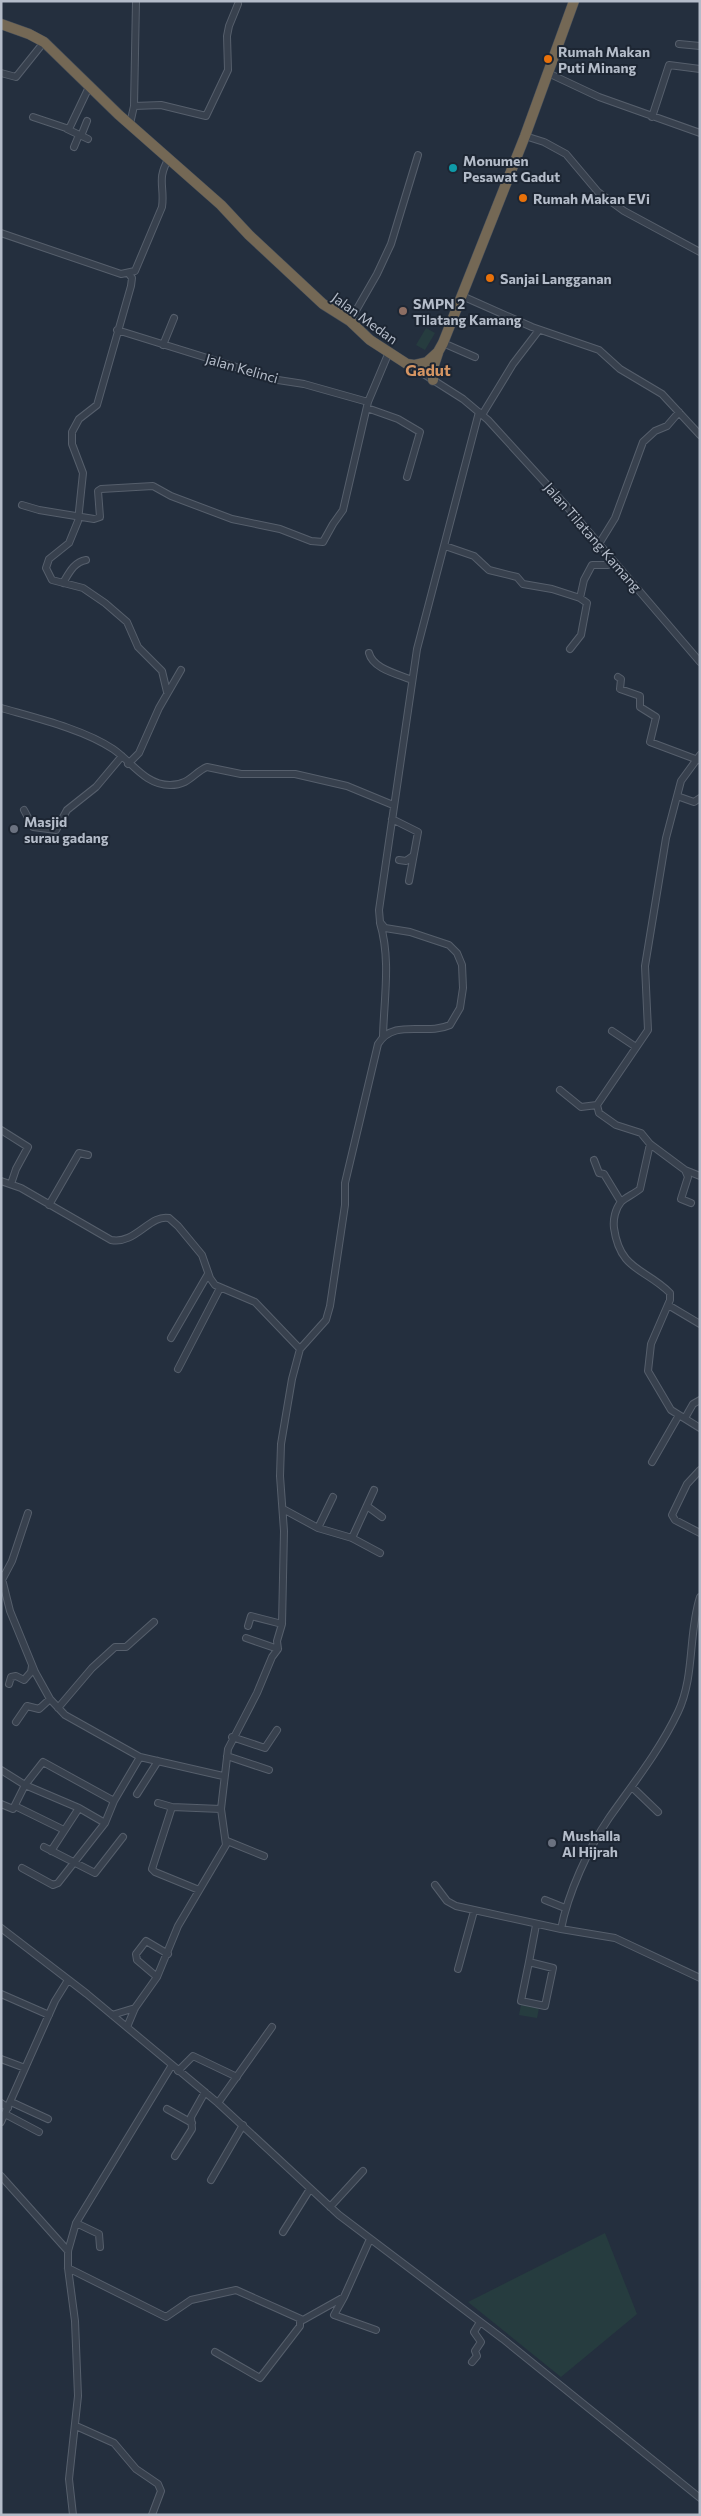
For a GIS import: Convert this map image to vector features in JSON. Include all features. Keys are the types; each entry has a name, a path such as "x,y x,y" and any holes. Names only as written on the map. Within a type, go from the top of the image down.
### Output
{"highway":[{"path":"433,380 434,362 525,136 574,1"},
{"name":"Jalan Medan","path":"1,24 29,34 44,42 89,87 221,205 300,285 323,304 350,321 389,352 410,365"},
{"path":"410,365 427,362 438,352"}],"street":[{"path":"130,124 134,106 136,1"},
{"path":"134,106 161,105 206,116 228,70 227,36 238,4"},
{"path":"1,72 16,77 44,42"},
{"path":"680,44 700,46"},
{"path":"652,117 669,65 700,68"},
{"path":"548,73 598,97 700,133"},
{"path":"68,129 79,111 89,87"},
{"path":"34,117 68,129 88,139"},
{"path":"74,148 87,121"},
{"path":"525,136 544,142 566,154 598,192 637,219 700,252"},
{"path":"350,321 377,274 391,244 418,155"},
{"path":"1,233 121,274 135,272 162,207 161,173 168,158"},
{"path":"128,274 132,278 131,286 97,405 79,419 72,432 72,444 83,474 79,517 68,543 49,559 46,564 50,578 89,592 127,622 138,647 162,671 167,692"},
{"path":"462,296 539,330 600,350 620,370 662,394 700,436"},
{"path":"163,345 174,318"},
{"name":"Jalan Kelinci","path":"117,330 278,380 304,384 368,405 398,419 420,432 407,477"},
{"path":"128,2027 135,2008 157,1977 178,1926 225,1849 227,1841 221,1809 223,1776 232,1737 278,1649 277,1641 282,1624 283,1509 280,1476 281,1444 292,1379 300,1349 326,1320 345,1205 345,1183 378,1044 383,1036 386,982 385,939 380,922 379,906 419,640 481,414 513,364 539,330"},
{"path":"443,343 475,357"},
{"path":"22,505 90,520 100,516 98,491 101,489 154,486 170,496 232,519 323,542 343,510 368,405 389,352"},
{"name":"Jalan Tilatang Kamang","path":"410,365 481,414 599,544 700,662"},
{"path":"599,544 615,518 643,442 655,431 667,426 679,412"},
{"path":"445,546 471,555 489,570 517,577 523,584 552,589 580,598 587,603 581,635 570,649"},
{"path":"580,598 584,580 592,565 608,565 612,559"},
{"path":"63,584 72,569 79,562 86,560"},
{"path":"369,653 371,660 376,665 412,680"},
{"path":"128,764 139,753 167,692 181,670"},
{"path":"560,1090 581,1107 597,1105 643,1039 649,1025 645,999 646,960 666,838 681,781 699,757 650,742 656,717 640,706 640,696 620,689 620,679 618,677"},
{"path":"1,708 70,729 113,749 128,764 151,780 169,785 193,779 207,767 241,774 295,774 346,786 393,805"},
{"path":"24,810 33,827 54,830 58,828 65,812 96,787 122,756"},
{"path":"677,796 694,802 700,798"},
{"path":"392,819 418,832 409,881"},
{"path":"399,860 404,861 414,856"},
{"path":"380,922 387,929 410,932 449,945 457,953 462,965 463,988 460,1008 450,1026 434,1030 399,1030 383,1036"},
{"path":"612,1031 636,1047"},
{"path":"597,1105 602,1115 619,1126 641,1133 650,1144 685,1170 700,1176"},
{"path":"1,1130 28,1147 16,1169 11,1184"},
{"path":"650,1144 640,1189 621,1202 613,1222 617,1246 636,1271 668,1291 671,1296 651,1344 648,1371 671,1410 700,1428"},
{"path":"49,1205 79,1153 88,1155"},
{"path":"594,1160 599,1172 604,1174 621,1202"},
{"path":"685,1170 688,1177 681,1199 691,1203"},
{"path":"1,1181 11,1184 49,1205 102,1237 120,1242 161,1218 169,1218 202,1255 211,1281 220,1288 255,1302 300,1349"},
{"path":"171,1338 208,1274"},
{"path":"178,1369 220,1288"},
{"path":"668,1306 700,1324"},
{"path":"652,1462 682,1416 693,1404 700,1400"},
{"path":"700,1470 687,1484 672,1516 675,1520 700,1533"},
{"path":"352,1538 374,1490"},
{"path":"318,1528 332,1497"},
{"path":"367,1506 382,1517"},
{"path":"283,1509 318,1528 352,1538 380,1553"},
{"path":"28,1513 12,1561 2,1579 10,1610 32,1664 50,1699 58,1708 79,1724 140,1757 223,1776"},
{"path":"561,1929 565,1908 579,1873 608,1819 632,1788 675,1718 682,1702 691,1657 692,1625 700,1597"},
{"path":"248,1626 251,1616 282,1624"},
{"path":"58,1708 96,1664 115,1647 126,1647 154,1622"},
{"path":"246,1638 278,1649"},
{"path":"9,1684 11,1677 16,1676 24,1680 27,1678 31,1672 32,1664"},
{"path":"16,1722 26,1706 40,1709 50,1699"},
{"path":"232,1737 265,1748 277,1730"},
{"path":"227,1756 269,1770"},
{"path":"22,1868 55,1886 105,1823 114,1802 140,1757"},
{"path":"137,1794 158,1761"},
{"path":"1,1804 13,1809 25,1785 43,1762 114,1802"},
{"path":"1,1770 25,1785 79,1808 105,1823"},
{"path":"632,1788 658,1812"},
{"path":"158,1803 172,1807 221,1809"},
{"path":"14,1806 64,1830"},
{"path":"172,1807 152,1869 155,1872 199,1890"},
{"path":"51,1851 79,1808"},
{"path":"44,1847 95,1873 123,1837"},
{"path":"227,1841 264,1856"},
{"path":"435,1885 451,1903 474,1911 536,1925 615,1938 700,1978"},
{"path":"545,1900 565,1908"},
{"path":"458,1969 474,1911"},
{"path":"529,1962 552,1966 553,1968 545,2006 521,2001 536,1925"},
{"path":"1,1928 128,2027 218,2103 330,2207 480,2322 700,2498"},
{"path":"157,1977 137,1960 136,1954 146,1941 168,1954"},
{"path":"1,2122 49,2015 68,1980"},
{"path":"1,1994 49,2015"},
{"path":"112,2015 135,2008"},
{"path":"218,2103 272,2027"},
{"path":"178,2071 193,2056 237,2077"},
{"path":"1,2059 25,2068"},
{"path":"73,2515 69,2480 78,2396 76,2331 68,2268 68,2251 76,2223 172,2065"},
{"path":"175,2156 192,2129 192,2115 205,2092"},
{"path":"1,2103 39,2132"},
{"path":"8,2108 48,2119"},
{"path":"167,2109 192,2123"},
{"path":"211,2180 243,2125"},
{"path":"330,2207 363,2171"},
{"path":"1,2176 68,2251"},
{"path":"283,2232 310,2189"},
{"path":"76,2223 99,2234 100,2247"},
{"path":"370,2239 334,2315 376,2330"},
{"path":"68,2268 166,2317 191,2300 236,2290 300,2320 306,2319 344,2297"},
{"path":"215,2352 260,2378 300,2326 300,2320"},
{"path":"472,2362 477,2356 474,2351 481,2342 474,2332 480,2322"},
{"path":"76,2426 114,2443 136,2468 160,2486 161,2491 152,2515"}],"green space":[{"path":"426,328 435,333 425,350 416,345"},
{"path":"521,2005 539,2008 537,2018 519,2015"},
{"path":"605,2233 637,2314 561,2377 468,2302"}],"place":[{"name":"Rumah Makan Puti Minang","path":"548,59"},
{"name":"Monumen Pesawat Gadut","path":"453,168"},
{"name":"Rumah Makan EVi","path":"523,198"},
{"name":"Sanjai Langganan","path":"490,278"},
{"name":"SMPN 2 Tilatang Kamang","path":"403,311"},
{"name":"Masjid surau gadang","path":"14,829"},
{"name":"Mushalla Al Hijrah","path":"552,1843"}],"district":[{"name":"Gadut","path":"428,369"}]}
